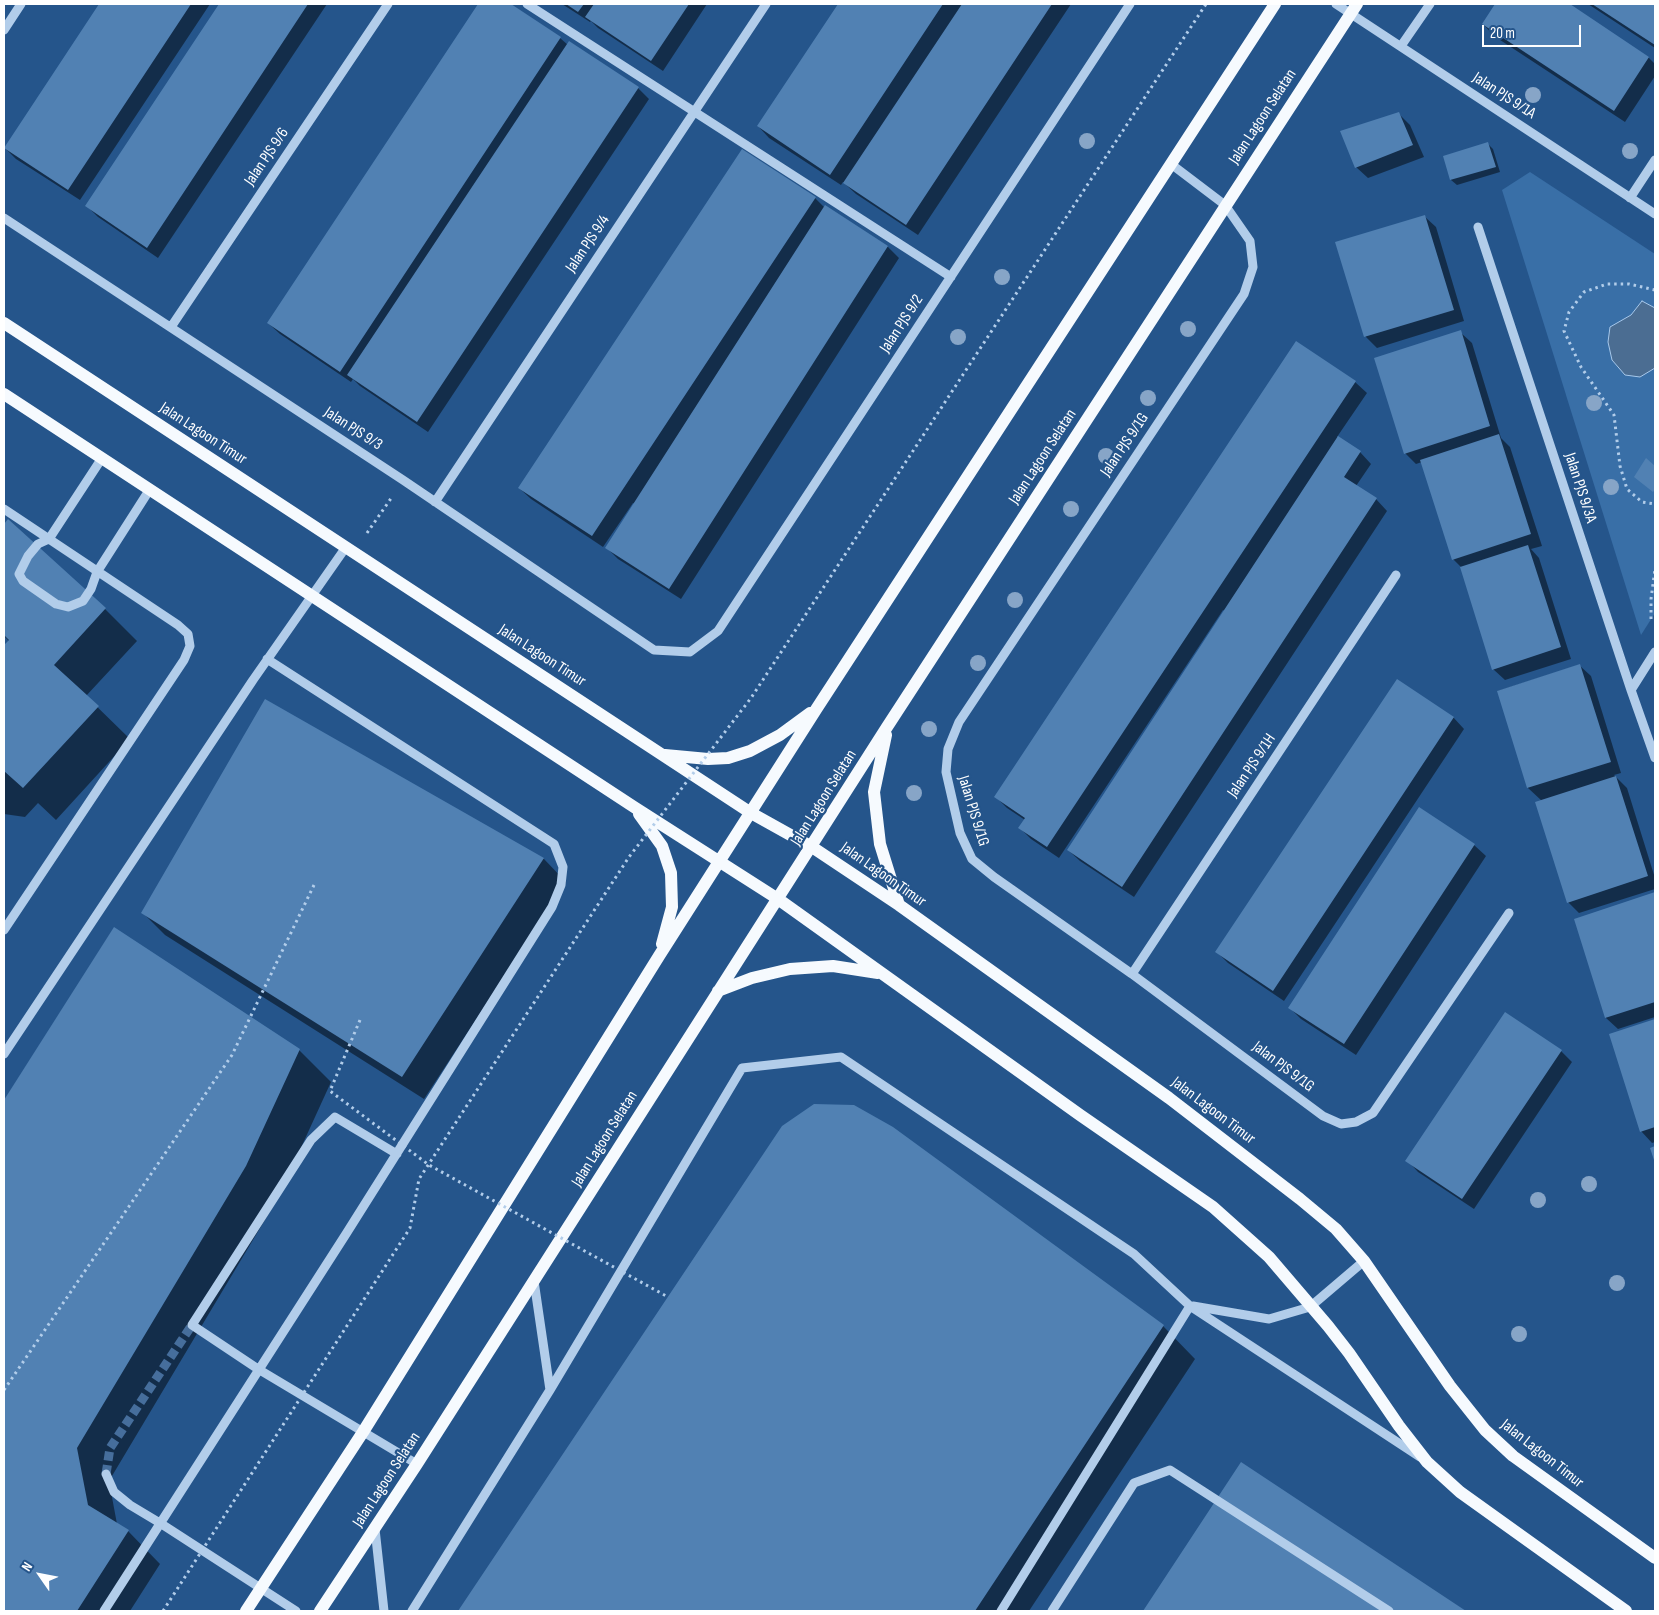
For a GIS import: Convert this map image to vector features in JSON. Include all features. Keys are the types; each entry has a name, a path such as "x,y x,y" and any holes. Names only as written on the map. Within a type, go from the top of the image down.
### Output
{"main road":[{"path":"246,1611 363,1432 659,956 817,708 1275,4"},
{"name":"Jalan Lagoon Selatan","path":"320,1611 417,1464 887,727 1354,9"},
{"name":"Jalan Lagoon Timur","path":"4,323 751,813 812,847 898,905 1169,1098 1329,1223 1364,1261 1450,1386 1485,1430 1513,1456 1655,1558"},
{"path":"4,394 634,807 778,899 1213,1208 1269,1257 1328,1326 1399,1426 1428,1462 1460,1492 1626,1611"},
{"path":"663,755 708,759 728,758 750,751 780,735 817,708"},
{"path":"887,727 874,792 880,844 898,905"},
{"path":"634,807 662,846 671,873 672,907 659,956"},
{"path":"718,991 752,978 790,969 833,966 881,973"}],"street":[{"path":"4,30 21,4"},
{"name":"Jalan PJS 9/6","path":"171,327 388,4"},
{"path":"526,4 951,277"},
{"name":"Jalan PJS 9/4","path":"435,502 766,4"},
{"name":"Jalan PJS 9/2","path":"690,652 718,631 1130,4"},
{"name":"Jalan PJS 9/1A","path":"1336,4 1354,9 1401,46 1655,214"},
{"path":"1401,46 1430,4"},
{"path":"1630,198 1655,160"},
{"name":"Jalan PJS 9/1G","path":"1171,164 1225,205 1250,241 1253,267 1244,294 959,722 948,749 946,772 960,833 972,859 994,877 1132,974 1323,1116 1341,1124 1356,1122 1373,1113 1509,913"},
{"name":"Jalan PJS 9/3","path":"4,218 403,480 654,650 690,652"},
{"name":"Jalan PJS 9/3A","path":"1478,227 1655,758"},
{"path":"102,458 49,539 38,544 28,556 19,574 23,581 56,604 68,607 83,601 91,590 97,572 150,489"},
{"path":"4,509 178,625 188,634 190,646 184,660 4,930"},
{"path":"4,1054 267,659 311,595 350,550"},
{"name":"Jalan PJS 9/1H","path":"1132,974 1396,575"},
{"path":"1631,690 1655,652"},
{"path":"104,1611 552,908 561,885 563,867 554,844 267,659"},
{"path":"412,1611 550,1390 742,1068 841,1057 1134,1254 1190,1306 1428,1462"},
{"path":"397,1154 335,1117 311,1140 192,1325 258,1370 417,1464"},
{"path":"1190,1306 1269,1318 1310,1307 1364,1261"},
{"path":"534,1281 550,1390"},
{"path":"1001,1611 1190,1306"},
{"path":"1052,1611 1134,1483 1170,1470 1389,1611"},
{"path":"106,1474 114,1492 130,1505 296,1611"},
{"path":"374,1529 384,1611"}],"path":[{"path":"163,1611 410,1228 419,1180 629,857 751,698 1206,4"},
{"path":"1655,290 1629,284 1607,284 1584,292 1569,312 1564,331 1581,367 1614,415 1620,466 1627,488 1642,502 1655,504"},
{"path":"350,550 403,480"},
{"path":"1651,619 1650,599 1655,570"},
{"path":"4,1390 232,1055 314,885"},
{"path":"360,1020 330,1091 429,1165 668,1297"}],"shaded area":[{"path":"1530,172 1655,254 1655,613 1641,635 1502,190"},
{"path":"1642,301 1655,308 1655,368 1640,377 1625,375 1612,360 1608,342 1610,327 1631,315"}],"building":[{"path":"99,4 191,4 68,190 4,148"},
{"path":"219,4 308,4 147,248 85,206"},
{"path":"478,4 511,4 561,37 340,372 267,323"},
{"path":"566,4 584,4 578,12"},
{"path":"594,4 689,4 651,61 585,17"},
{"path":"838,4 943,4 830,175 757,126"},
{"path":"962,4 1052,4 906,225 843,183"},
{"path":"1495,4 1570,4 1649,57 1614,111 1482,24"},
{"path":"1592,4 1655,4 1655,45"},
{"path":"569,41 639,87 417,422 347,375"},
{"path":"1399,112 1413,145 1355,168 1340,131"},
{"path":"1488,142 1496,167 1450,180 1443,156"},
{"path":"742,149 816,197 592,536 518,488"},
{"path":"825,205 888,246 669,589 605,548"},
{"path":"1425,215 1454,310 1364,337 1335,242"},
{"path":"1461,330 1490,426 1404,454 1374,358"},
{"path":"1296,341 1356,381 1047,847 1018,828 1025,818 994,797"},
{"path":"1499,434 1531,534 1452,560 1420,460"},
{"path":"1338,436 1361,451 1344,477 1377,498 1122,887 1067,850"},
{"path":"1646,458 1655,466 1655,489 1653,492 1634,477"},
{"path":"8,519 106,608 54,665 99,706 23,788 4,771 4,645 9,640 4,635 4,524"},
{"path":"1528,545 1561,647 1492,670 1460,567"},
{"path":"1580,664 1611,762 1527,788 1497,691"},
{"path":"1397,679 1454,717 1273,991 1215,952"},
{"path":"265,699 544,858 402,1077 141,913"},
{"path":"1616,776 1648,876 1567,903 1535,802"},
{"path":"1419,807 1475,844 1344,1044 1288,1008"},
{"path":"1655,892 1655,1002 1605,1018 1574,919"},
{"path":"114,927 300,1049 246,1166 77,1448 88,1505 129,1530 77,1611 4,1611 4,1100"},
{"path":"1505,1012 1562,1050 1462,1199 1405,1161"},
{"path":"1655,1019 1655,1127 1640,1132 1609,1034"},
{"path":"814,1104 854,1105 893,1127 1164,1325 975,1611 458,1611 782,1126"},
{"path":"1655,1146 1655,1163 1650,1148"},
{"path":"1241,1462 1466,1611 1143,1611"}],"tunnel":[{"path":"106,1474 110,1448 192,1325"}]}
